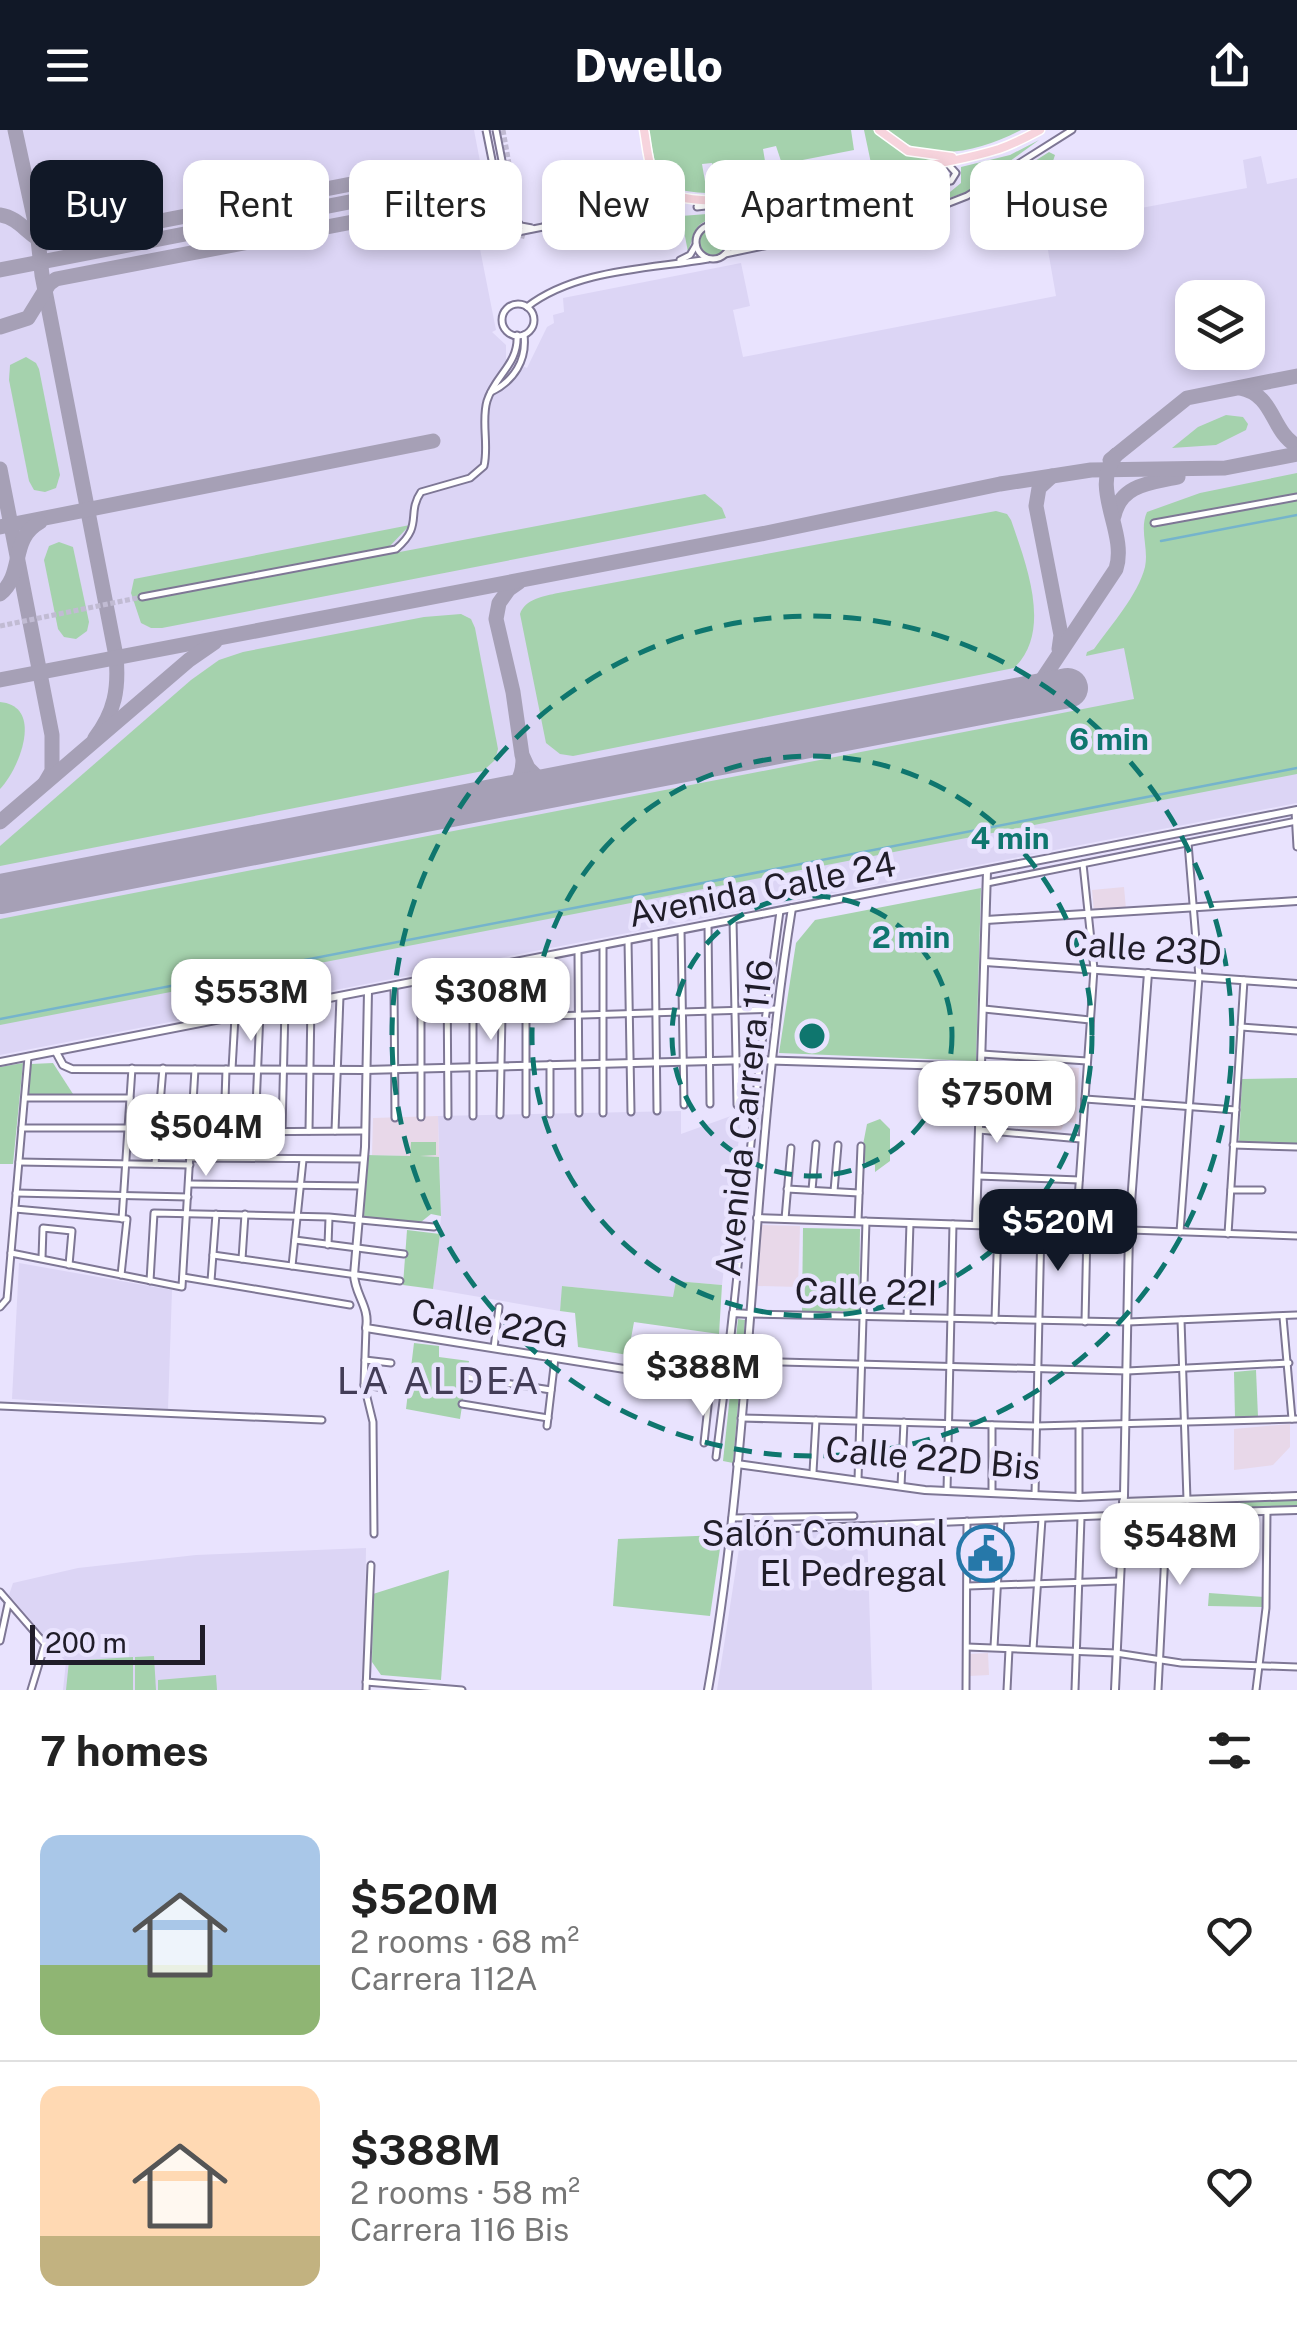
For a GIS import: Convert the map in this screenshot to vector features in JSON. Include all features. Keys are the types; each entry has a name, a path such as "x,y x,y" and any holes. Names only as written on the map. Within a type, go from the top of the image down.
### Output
{"main road":[{"path":"644,130 652,171 668,192 705,199"},
{"path":"879,130 891,141 920,154 976,155"},
{"path":"950,161 1039,130"}],"street":[{"path":"486,130 505,225 518,232 542,227"},
{"path":"496,130 515,220 526,228 542,227"},
{"path":"950,203 1072,130"},
{"path":"697,208 705,207"},
{"path":"672,263 686,257 705,227"},
{"path":"696,245 708,259"},
{"path":"725,254 726,250"},
{"path":"527,307 546,294 577,282 744,250"},
{"path":"516,304 527,307 534,320 530,330 520,335 505,327 504,313 516,304"},
{"path":"142,598 396,549 414,528 415,501 421,492 470,478 484,466 486,402 516,356 520,335"},
{"path":"1154,523 1297,497"},
{"path":"1296,810 1297,847"},
{"name":"Avenida Calle 24","path":"0,1062 1296,810"},
{"path":"987,883 1296,822"},
{"path":"1180,1232 1199,977 1188,843"},
{"path":"1076,1228 1094,969 1083,864"},
{"path":"976,1225 987,871"},
{"path":"986,920 1297,901"},
{"name":"Avenida Carrera 116","path":"708,1690 731,1532 771,1060 792,908"},
{"path":"761,1050 780,911"},
{"path":"733,920 737,1104"},
{"path":"708,925 710,1104"},
{"path":"681,930 684,1104"},
{"path":"655,935 658,1111"},
{"path":"628,940 631,1112"},
{"path":"603,1112 604,945"},
{"path":"578,950 579,1113"},
{"path":"552,955 551,1016 776,1009"},
{"path":"526,960 526,1114"},
{"name":"Calle 23D","path":"985,962 1297,984"},
{"path":"500,1115 503,964"},
{"path":"473,970 473,1116"},
{"path":"1115,1690 1124,1499 1129,1230 1148,973"},
{"path":"447,976 448,1116"},
{"path":"421,980 421,1117"},
{"path":"1228,1234 1244,980"},
{"path":"394,986 395,1118"},
{"path":"368,991 364,1159 354,1275 356,1290 368,1312 364,1385 373,1422 374,1534"},
{"path":"335,1131 340,996"},
{"path":"309,1131 311,1002"},
{"path":"282,1131 285,1007"},
{"path":"984,1009 1090,1020"},
{"path":"255,1131 260,1012"},
{"path":"224,1132 235,1017"},
{"path":"1241,1028 1297,1032"},
{"path":"56,1052 68,1068 365,1070 709,1060 982,1067"},
{"path":"982,1054 1087,1061"},
{"path":"1,1306 7,1299 28,1057"},
{"path":"550,1064 550,1114"},
{"path":"121,1275 132,1068"},
{"path":"155,1164 163,1068"},
{"path":"716,1456 759,1068"},
{"path":"11,1253 182,1287 196,1069"},
{"path":"24,1098 130,1098"},
{"path":"1085,1099 1236,1110"},
{"path":"754,1110 767,1112"},
{"path":"22,1128 128,1128"},
{"path":"192,1132 364,1130"},
{"path":"980,1130 1082,1139"},
{"path":"812,1190 816,1144"},
{"path":"834,1191 838,1145"},
{"path":"858,1480 864,1317 861,1146"},
{"path":"1234,1146 1297,1148"},
{"path":"785,1219 791,1148"},
{"path":"19,1162 155,1164 364,1159"},
{"path":"292,1266 304,1160"},
{"path":"978,1176 1079,1180"},
{"path":"188,1184 362,1186"},
{"path":"787,1190 859,1193"},
{"path":"1231,1190 1262,1190"},
{"path":"16,1193 188,1197"},
{"path":"14,1210 124,1219"},
{"path":"150,1280 154,1213 328,1217 434,1226"},
{"path":"211,1281 216,1214"},
{"path":"242,1260 244,1214"},
{"path":"328,1217 328,1245"},
{"path":"744,1217 1297,1236"},
{"path":"908,1317 910,1222"},
{"path":"946,1492 953,1224"},
{"path":"996,1320 998,1225"},
{"path":"1035,1494 1042,1227"},
{"path":"42,1259 43,1228 72,1231 69,1265"},
{"path":"1085,1322 1087,1228"},
{"path":"295,1240 404,1254"},
{"path":"213,1256 400,1281"},
{"path":"183,1278 350,1305"},
{"path":"494,1348 499,1307"},
{"name":"Calle 22I","path":"733,1313 1040,1322 1297,1315"},
{"path":"740,1418 1036,1426 1295,1419 1283,1316"},
{"path":"1180,1320 1186,1500"},
{"name":"Calle 22G","path":"366,1328 725,1385"},
{"path":"704,1443 714,1351"},
{"path":"547,1426 555,1358"},
{"path":"365,1360 391,1363"},
{"path":"745,1361 1127,1371 1289,1363"},
{"path":"466,1376 552,1390"},
{"path":"364,1385 385,1388"},
{"path":"462,1404 548,1418"},
{"path":"0,1406 322,1420"},
{"path":"813,1472 816,1419"},
{"path":"902,1486 904,1422"},
{"path":"992,1424 992,1491"},
{"path":"1079,1425 1079,1497"},
{"name":"Calle 22D Bis","path":"737,1464 946,1492 1186,1500 1297,1496"},
{"path":"731,1532 1297,1510"},
{"path":"1256,1690 1266,1608 1267,1511"},
{"path":"1219,1548 1220,1512"},
{"path":"1158,1690 1166,1514"},
{"path":"732,1518 854,1516"},
{"path":"1075,1690 1081,1518"},
{"path":"1034,1650 1042,1519"},
{"path":"966,1690 967,1520"},
{"path":"994,1648 1000,1520"},
{"path":"366,1690 371,1565"},
{"path":"966,1586 1120,1581"},
{"path":"0,1592 45,1644 30,1690"},
{"path":"0,1641 8,1604"},
{"path":"967,1647 1116,1653 1158,1661 1297,1667"},
{"path":"1007,1690 1008,1648"},
{"path":"366,1682 462,1690"}],"shaded area":[{"path":"0,130 474,130 480,160 349,160 349,250 480,250 496,330 492,332 506,345 506,359 527,368 547,327 554,323 553,315 564,312 563,298 741,263 750,306 733,310 743,357 1056,296 1048,250 1144,250 1144,207 1247,188 1243,160 1261,156 1267,184 1297,178 1297,803 0,1055"},
{"path":"1124,887 1126,909 1094,912 1092,890"},
{"path":"988,1062 1079,1068 1076,1123 1065,1122 1061,1130 1020,1127 1020,1109 985,1114"},
{"path":"681,1111 681,1134 742,1112 722,1285 676,1281 674,1298 563,1286 560,1311 433,1289 441,1217 438,1116"},
{"path":"438,1116 439,1157 372,1155 373,1118"},
{"path":"761,1225 800,1226 798,1287 758,1286"},
{"path":"19,1263 172,1290 168,1409 12,1399"},
{"path":"1290,1424 1290,1447 1273,1465 1234,1470 1234,1429"},
{"path":"867,1529 872,1690 717,1690 741,1536"},
{"path":"366,1548 364,1690 63,1690 66,1662 9,1595 13,1583 78,1568 196,1555"},
{"path":"988,1653 989,1675 969,1676 970,1654"}],"green space":[{"path":"649,130 851,130 854,150 781,160 776,146 763,149 765,160 705,160 705,193 685,191 685,160 654,159"},
{"path":"864,130 873,130 906,154 934,160 870,160"},
{"path":"887,130 1021,130 970,149 935,152 902,141"},
{"path":"1039,140 1012,160 990,160 1010,155"},
{"path":"1049,152 1055,155 1053,160 1036,160"},
{"path":"970,165 970,190 950,198 950,192 961,183 961,167"},
{"path":"705,214 705,222 697,228 688,252 685,237 685,216"},
{"path":"704,233 705,250 722,251 713,255 704,251 700,242"},
{"path":"26,357 39,369 60,475 56,488 45,492 34,490 29,481 9,380 10,365"},
{"path":"1226,415 1243,417 1248,424 1246,430 1216,445 1172,448 1198,427"},
{"path":"1297,473 1297,774 0,1025 0,919 1134,699 1124,648 1086,656 1123,609 1141,578 1146,560 1147,512 1200,493"},
{"path":"705,494 722,508 726,518 162,628 141,623 131,593 134,579 410,525 389,547 142,594 142,601"},
{"path":"996,511 1007,514 1011,520 1033,597 1032,635 1026,653 1014,668 573,756 560,754 546,743 520,614 531,602 558,593"},
{"path":"59,542 73,547 89,622 87,631 76,639 64,637 58,629 44,560 49,546"},
{"path":"461,614 471,619 475,628 498,749 495,760 483,771 0,866 0,846 219,660 424,617"},
{"path":"0,702 13,706 25,726 15,767 0,789"},
{"path":"981,888 976,1061 779,1053 796,943 815,920"},
{"path":"23,1063 13,1164 0,1164 0,1067"},
{"path":"53,1063 73,1094 29,1094 31,1064"},
{"path":"1297,1078 1297,1144 1239,1143 1242,1079"},
{"path":"880,1119 890,1129 890,1161 875,1172 875,1165 860,1160 867,1124"},
{"path":"411,1142 436,1142 436,1155 420,1156 439,1157 441,1216 431,1214 421,1222 364,1217 366,1155 410,1156"},
{"path":"803,1228 860,1229 859,1311 802,1311"},
{"path":"407,1230 440,1234 433,1289 403,1285"},
{"path":"676,1281 722,1285 719,1334 634,1322 628,1355 578,1347 575,1313 560,1311 562,1286 673,1297"},
{"path":"738,1319 745,1320 733,1463 723,1461"},
{"path":"414,1343 439,1346 439,1357 469,1361 460,1419 406,1409"},
{"path":"1256,1370 1258,1417 1235,1418 1234,1372"},
{"path":"1297,1499 1297,1507 1127,1513 1128,1505"},
{"path":"722,1535 710,1616 613,1606 618,1539"},
{"path":"449,1570 441,1680 381,1675 372,1662 373,1594"},
{"path":"1209,1593 1264,1597 1263,1607 1208,1606"},
{"path":"154,1656 156,1690 135,1690 135,1657"},
{"path":"133,1657 133,1690 66,1690 69,1661"},
{"path":"216,1675 217,1690 158,1690 158,1680"}],"waterway":[{"path":"1161,541 1297,515"},
{"path":"0,1019 1297,768"}],"taxiway":[{"path":"15,130 116,656 114,699 95,738"},
{"path":"0,215 47,243 349,184"},
{"path":"0,270 349,202"},
{"path":"0,327 28,318 56,279 349,223"},
{"path":"1110,460 1187,398 1297,376"},
{"path":"1240,388 1260,398 1297,446"},
{"path":"0,527 433,441"},
{"path":"0,680 766,533 1000,484 1091,470 1225,468 1297,454"},
{"path":"1016,698 1038,686 1116,569 1117,540 1106,482 1116,455"},
{"path":"0,469 52,735 52,771 45,783"},
{"path":"1052,476 1039,488 1036,506 1061,635 1059,649"},
{"path":"1114,516 1130,491 1178,477"},
{"path":"0,594 12,577 24,538 40,522"},
{"path":"519,582 499,603 496,619 522,755 540,780 563,785"},
{"path":"0,822 215,642"},
{"path":"499,798 517,783 523,759"}],"runway":[{"path":"0,894 1068,688"}],"tunnel":[{"path":"494,130 500,160"},
{"path":"503,130 508,160"},
{"path":"522,236 526,237"},
{"path":"0,626 142,597"}],"place":[{"name":"Salón Comunal El Pedregal","path":"986,1553"}],"district":[{"name":"LA ALDEA","path":"439,1380"}]}
